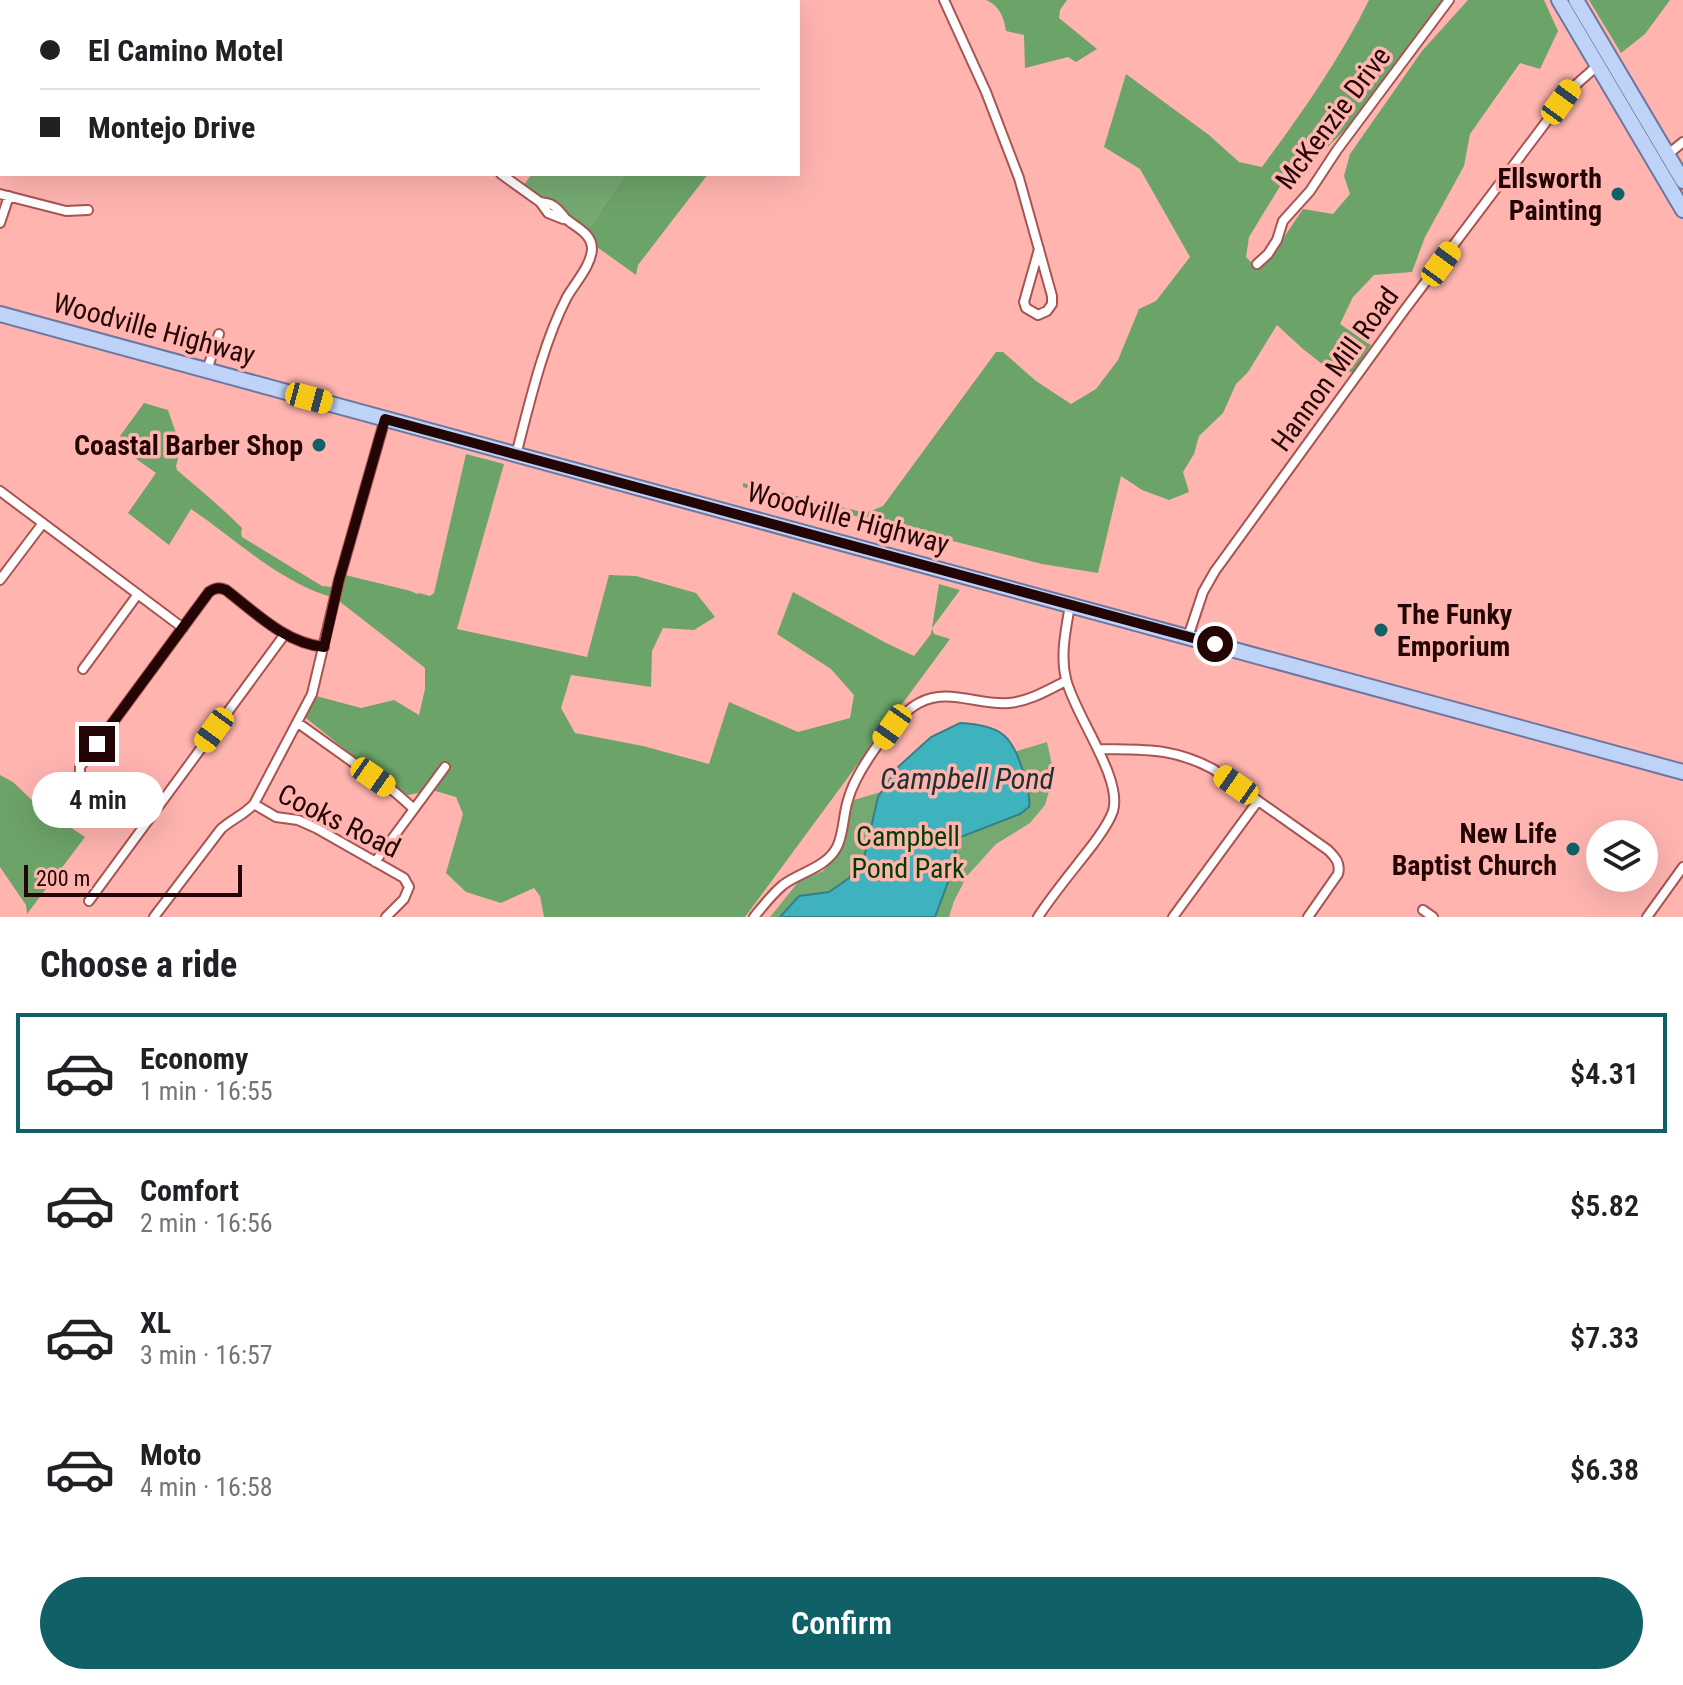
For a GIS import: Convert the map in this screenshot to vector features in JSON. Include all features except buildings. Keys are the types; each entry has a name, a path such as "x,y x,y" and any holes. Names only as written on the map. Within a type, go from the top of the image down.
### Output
{"main road":[{"path":"1559,0 1681,205"},
{"path":"1576,0 1683,181"},
{"path":"1597,66 1601,43"},
{"path":"1597,66 1622,78"},
{"name":"Woodville Highway","path":"0,314 1683,772"}],"street":[{"path":"944,0 986,92 1019,178 1039,249 1052,296 1052,304 1047,311 1038,315 1026,308 1024,302 1039,249"},
{"name":"McKenzie Drive","path":"1257,264 1277,240 1283,221 1310,191 1449,0"},
{"name":"Hannon Mill Road","path":"1188,637 1203,592 1220,563 1566,95 1597,66"},
{"path":"1667,155 1683,142"},
{"path":"504,176 540,202 555,207 587,235 592,246 588,263 555,323 516,455"},
{"path":"0,223 4,195 66,211 88,210"},
{"path":"207,370 219,334"},
{"path":"154,917 221,829 254,804 312,694 339,580 385,419"},
{"path":"0,491 183,628"},
{"path":"0,580 43,523"},
{"path":"144,826 84,784 80,778 80,767 209,592 220,588 285,634 309,646 324,647"},
{"path":"83,669 138,594"},
{"path":"1038,917 1113,812 1113,792 1098,749 1074,704 1066,681 1064,658 1070,605"},
{"path":"89,901 285,634"},
{"path":"754,917 782,886 822,863 837,847 846,803 858,775 892,727 910,709 932,698 949,696 1010,703 1031,698 1066,681"},
{"path":"298,723 414,809"},
{"path":"1098,749 1159,751 1187,756 1213,769 1328,850 1336,858 1338,874 1308,917"},
{"path":"375,862 445,767"},
{"path":"1173,917 1258,801"},
{"name":"Cooks Road","path":"254,804 276,817 298,820 316,828 404,878 409,887 404,899 386,917"},
{"path":"1647,917 1683,867"},
{"path":"1423,910 1433,917"}],"green space":[{"path":"986,0 1067,0 1059,18 1097,49 1076,62 1068,57 1025,68 1024,35 1006,31 1000,13"},
{"path":"1369,0 1442,0 1345,130 1309,165 1282,183 1249,237 1246,257 1256,268 1278,246 1303,209 1333,214 1350,194 1344,176 1350,154 1422,51 1468,0 1544,0 1558,31 1540,69 1520,63 1470,134 1464,166 1425,237 1412,272 1374,275 1353,297 1340,324 1371,345 1353,372 1335,374 1277,325 1248,372 1236,384 1223,413 1199,436 1194,454 1183,472 1189,492 1169,500 1142,490 1121,476 1098,573 1042,564 743,487 743,483 866,513 883,506 996,352 1003,352 1036,381 1071,404 1096,389 1118,360 1139,309 1156,301 1190,257 1140,169 1104,147 1126,74 1209,135 1239,162 1262,167 1333,65"},
{"path":"1589,0 1670,0 1645,34 1621,53"},
{"path":"530,176 624,176 583,237 519,191"},
{"path":"624,176 706,176 638,265 636,275 583,237"},
{"path":"144,403 168,410 181,448 177,470 242,528 242,537 322,586 333,587 331,597 293,581 258,559 191,509 169,545 128,513 156,473 125,451 127,442 120,436"},
{"path":"466,454 504,464 457,629 587,657 609,575 636,576 696,593 715,617 694,630 663,628 652,651 651,687 571,675 561,708 575,733 643,746 709,764 729,702 798,732 850,718 854,695 831,669 777,634 793,592 914,656 931,634 939,584 960,590 932,628 934,634 950,639 745,917 544,917 540,896 534,888 501,903 466,892 446,873 463,814 456,797 432,790 408,795 388,784 306,718 316,696 361,708 394,700 419,715 425,689 425,668 339,601 345,575 417,594 430,596 434,593"},
{"name":"Campbell Pond","path":"1047,742 1054,774 1045,805 1030,823 996,844 967,876 949,917 770,917 799,881 823,871 841,850 854,800"},
{"path":"0,775 13,782 37,805 85,837 27,914 26,905 0,867"}],"water":[{"name":"Campbell Pond","path":"960,723 986,726 1010,741 1020,761 1029,807 1020,814 958,838 951,874 935,917 780,917 799,896 829,892 849,878 865,854 878,797 898,767 931,737"}],"place":[{"name":"Ellsworth Painting","path":"1618,194"},
{"name":"Coastal Barber Shop","path":"319,445"},
{"name":"The Funky Emporium","path":"1381,630"},
{"name":"New Life Baptist Church","path":"1573,849"}],"route":[{"path":"97,744 214,588 226,590 298,641 324,647 339,580 385,419 1215,644"}],"park label":[{"name":"Campbell Pond Park","path":"908,852"}]}
